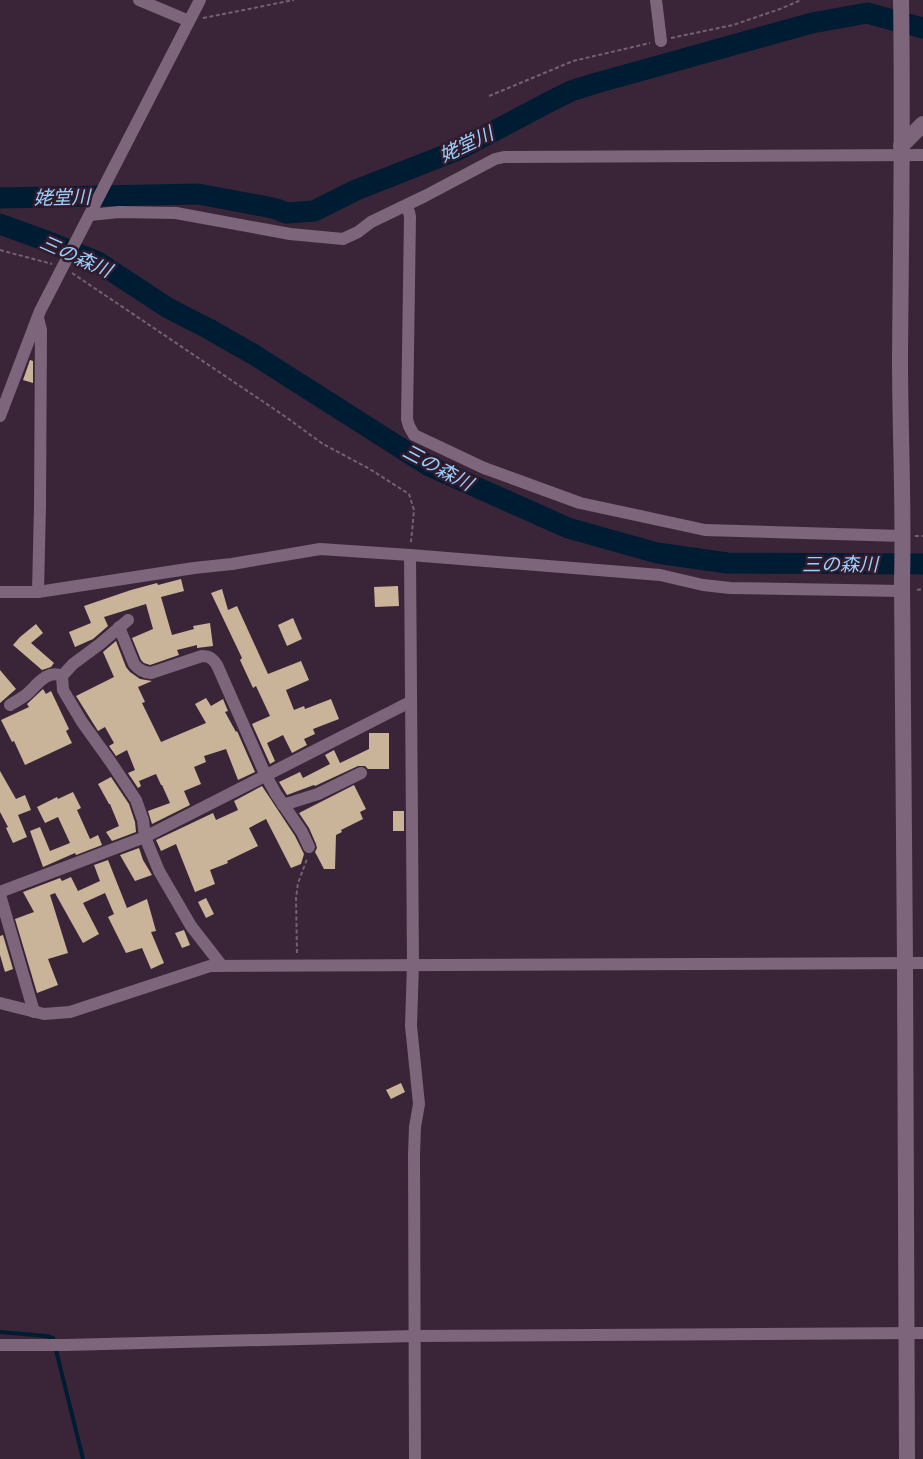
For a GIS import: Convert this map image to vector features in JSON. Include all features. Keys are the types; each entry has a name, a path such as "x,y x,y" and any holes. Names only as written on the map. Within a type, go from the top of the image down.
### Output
{"street":[{"path":"139,0 189,22"},
{"path":"0,416 38,318 200,0"},
{"path":"656,0 661,40"},
{"path":"900,0 902,44 900,359 903,540 907,1459"},
{"path":"902,150 923,124"},
{"path":"91,212 176,214 290,234 343,239 358,232 371,222 495,159 504,157 902,150 923,155"},
{"path":"405,206 410,217 407,419 414,435 484,468 580,503 706,530 903,540"},
{"path":"38,318 41,330 38,592"},
{"path":"0,592 38,592 232,564 320,549 660,575 703,585 730,588 902,586"},
{"path":"410,555 411,1026 419,1104 415,1127 414,1154 415,1459"},
{"path":"222,966 191,926 159,871 145,837 143,820 136,800 82,722 63,690 62,676 67,669 124,623 134,664 145,673 151,673 202,656 213,659 266,776 302,832 309,847"},
{"path":"10,705 26,695 41,679 51,674 62,676"},
{"path":"34,1012 0,893 145,837 410,702"},
{"path":"284,805 318,794 361,773"},
{"path":"0,1003 44,1014 70,1012 210,966 923,963"},
{"path":"0,1345 414,1336 923,1333"}],"path":[{"path":"189,22 294,0"},
{"path":"489,96 573,61 732,25 801,0"},
{"path":"0,250 63,267 323,444 368,468 409,494 414,510 410,555"},
{"path":"297,965 296,898 298,883 306,863 309,847"}],"building":[{"path":"30,360 33,361 33,383 23,380"},
{"path":"181,579 184,591 161,597 172,635 194,629 193,626 210,623 213,646 197,648 197,645 177,650 179,655 150,665 144,663 132,638 153,629 146,604 104,617 108,626 93,639 75,647 69,632 91,623 84,606 131,590"},
{"path":"398,586 399,606 375,607 374,587"},
{"path":"222,589 228,610 237,606 268,674 301,661 309,680 286,690 294,710 304,706 305,709 331,699 339,719 313,729 315,734 304,739 307,745 292,753 283,735 267,743 275,761 270,764 252,724 270,716 256,686 253,688 240,660 242,658 211,593"},
{"path":"293,618 302,639 287,646 278,625"},
{"path":"36,624 43,633 31,643 54,663 51,667 42,670 13,645"},
{"path":"116,641 126,667 130,672 140,679 152,681 138,687 145,702 142,703 161,742 206,723 195,704 206,698 211,706 223,699 228,711 225,712 237,731 255,772 238,780 226,749 204,756 206,762 194,767 201,784 184,791 190,805 152,824 148,811 170,803 156,774 139,781 141,786 138,788 128,773 135,770 127,750 116,756 109,746 114,743 105,727 98,731 76,696 114,677 103,652"},
{"path":"0,670 16,689 0,703"},
{"path":"43,689 46,694 51,691 69,729 66,731 72,743 25,765 14,741 12,742 1,720 29,707 27,704"},
{"path":"369,733 389,733 389,769 368,769 365,766 358,766 315,786 287,795 279,782 300,772 303,778 330,764 325,755 334,750 340,763 369,749"},
{"path":"0,771 16,799 25,795 31,810 18,815 27,837 13,843 6,828 8,827 0,812"},
{"path":"111,777 129,804 136,832 112,841 106,832 119,826 110,804 98,784"},
{"path":"354,785 366,809 360,812 363,819 341,830 342,832 336,835 335,869 324,869 315,852 316,844 309,828 299,813"},
{"path":"262,786 295,836 304,854 301,864 291,868 266,819 249,828 258,846 227,861 228,863 210,870 215,884 195,892 176,844 161,851 156,840 213,813 216,820 238,810 234,801"},
{"path":"73,792 81,808 77,810 90,839 98,835 102,845 76,855 75,853 43,867 30,831 40,827 50,851 70,843 58,817 45,823 37,807 57,797 58,799"},
{"path":"393,811 404,811 404,831 393,831"},
{"path":"139,848 143,860 152,875 135,881 120,855"},
{"path":"108,860 127,908 147,899 156,931 151,932 164,963 151,969 142,948 126,953 108,917 114,914 105,893 83,903 99,934 83,943 55,893 50,895 68,953 48,959 58,985 37,993 15,919 34,912 23,892 60,878 62,881 71,877 78,891 100,881 94,865"},
{"path":"206,898 214,914 206,918 198,902"},
{"path":"184,930 190,945 182,948 175,933"},
{"path":"3,935 13,969 5,972 0,955 0,936"},
{"path":"401,1083 405,1092 391,1099 386,1090"}],"waterway":[{"name":"姥堂川","path":"0,198 198,194 273,208 287,213 314,211 356,190 458,150 571,91 593,84 812,23 867,13 923,28"},
{"name":"三の森川","path":"0,224 98,262 168,308 253,354 429,466 568,528 657,553 727,563 923,564"},
{"path":"0,1332 53,1338 83,1459"}]}
